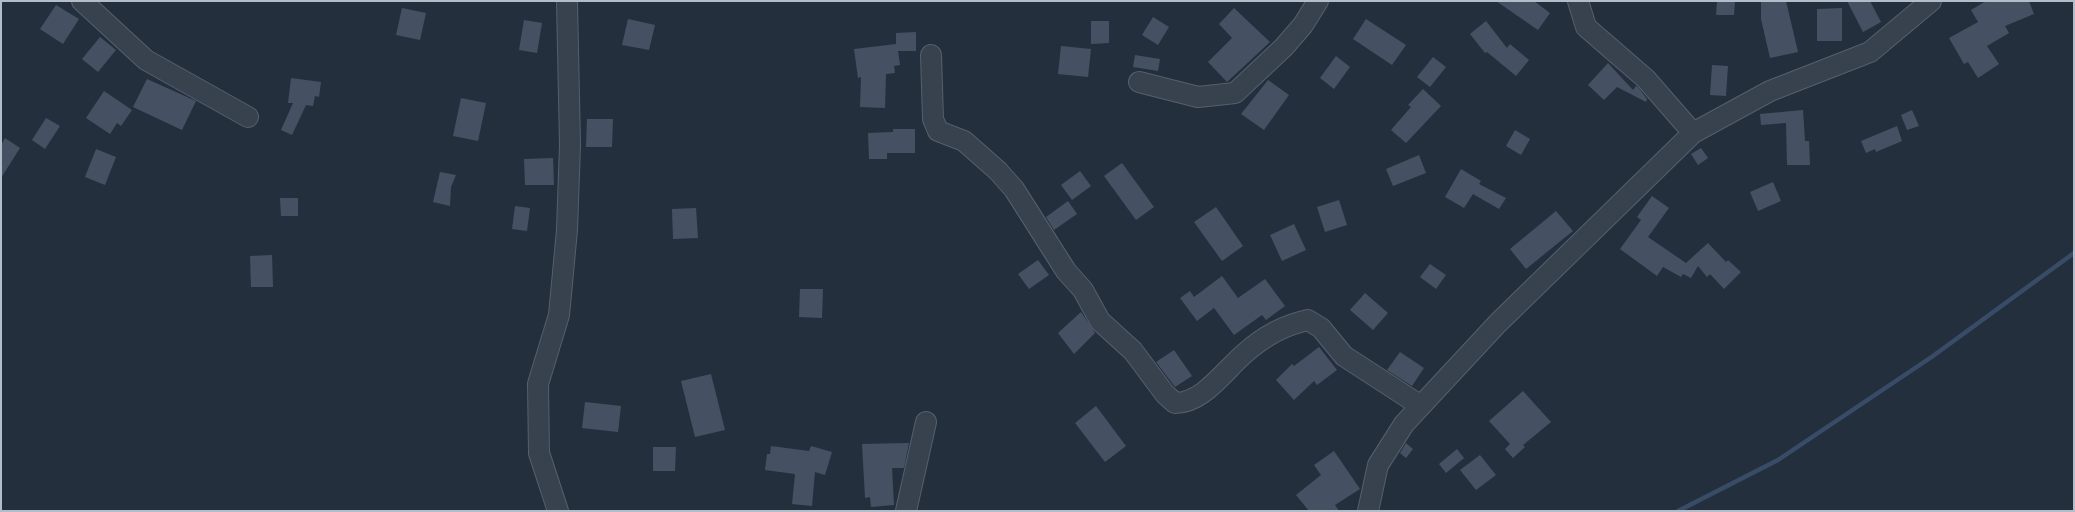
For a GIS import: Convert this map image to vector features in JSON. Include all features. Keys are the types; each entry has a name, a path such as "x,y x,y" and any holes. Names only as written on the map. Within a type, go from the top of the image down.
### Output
{"street":[{"path":"82,1 146,60 248,117"},
{"path":"558,511 539,453 538,384 559,315 566,230 570,145 567,1"},
{"path":"1140,82 1198,97 1235,93 1284,47 1303,25 1318,1"},
{"path":"1578,1 1586,27 1646,79 1693,133"},
{"path":"1368,511 1378,465 1404,424 1498,323 1693,133 1770,91 1870,52 1930,1"},
{"path":"931,55 933,119 938,132 964,141 998,171 1014,189 1066,271 1083,290 1100,321 1133,351 1165,394 1175,403 1188,403 1222,377 1245,353 1273,333 1292,323 1308,320 1321,328 1344,356 1421,406"},
{"path":"906,511 926,422"}],"building":[{"path":"1496,1 1534,1 1550,13 1538,30"},
{"path":"1717,1 1735,1 1734,15 1716,15"},
{"path":"1761,1 1786,1 1798,52 1770,58 1761,19"},
{"path":"1847,1 1870,1 1881,22 1863,32"},
{"path":"1986,1 2029,1 2034,14 2005,26 2009,33 1987,46 1999,64 1978,78 1968,62 1964,64 1949,38 1978,22 1971,10"},
{"path":"56,5 79,19 63,44 40,29"},
{"path":"402,8 426,13 420,40 396,35"},
{"path":"1234,8 1270,42 1227,82 1208,62 1232,38 1219,24"},
{"path":"1842,8 1842,41 1817,41 1817,9"},
{"path":"1153,17 1169,27 1158,45 1142,35"},
{"path":"628,19 655,25 649,50 622,45"},
{"path":"1366,19 1406,45 1392,65 1353,39"},
{"path":"524,20 542,23 537,53 519,50"},
{"path":"1091,21 1109,21 1109,43 1091,44"},
{"path":"1486,21 1507,48 1510,44 1529,60 1516,76 1487,52 1485,53 1470,34"},
{"path":"916,32 916,51 898,51 900,65 894,66 895,73 886,74 885,108 860,107 861,77 858,78 854,49 896,44 896,33"},
{"path":"100,37 116,50 98,72 82,59"},
{"path":"1061,46 1091,49 1088,77 1058,74"},
{"path":"1135,55 1160,59 1158,71 1133,67"},
{"path":"1336,56 1350,67 1334,89 1320,78"},
{"path":"1433,57 1446,67 1430,87 1417,77"},
{"path":"1608,63 1633,90 1636,86 1638,87 1647,99 1646,102 1617,87 1604,100 1588,85"},
{"path":"1712,65 1728,66 1726,96 1710,95"},
{"path":"291,78 321,82 319,97 315,96 313,106 306,105 292,135 281,130 293,103 288,103"},
{"path":"147,79 196,101 182,130 133,107"},
{"path":"1268,80 1289,95 1264,130 1241,114"},
{"path":"1423,89 1441,106 1406,143 1391,130 1411,107 1408,105"},
{"path":"104,91 132,110 121,126 117,123 110,134 86,118"},
{"path":"461,98 486,103 478,141 453,136"},
{"path":"1803,110 1805,141 1809,141 1810,165 1787,165 1786,123 1761,125 1760,114"},
{"path":"1912,110 1919,126 1907,130 1901,115"},
{"path":"46,118 60,126 45,149 32,140"},
{"path":"587,119 613,119 612,147 586,147"},
{"path":"1897,126 1902,141 1876,152 1875,149 1866,153 1861,141"},
{"path":"893,129 915,129 915,153 887,153 887,159 869,159 868,133 893,132"},
{"path":"1515,130 1530,139 1521,155 1506,146"},
{"path":"5,138 20,148 1,178 1,145"},
{"path":"1701,148 1708,158 1698,165 1691,154"},
{"path":"96,149 116,157 105,185 85,177"},
{"path":"1419,155 1426,173 1393,186 1386,169"},
{"path":"553,158 554,185 525,185 524,159"},
{"path":"1122,163 1154,207 1136,220 1104,176"},
{"path":"1461,169 1481,181 1479,184 1506,198 1499,209 1473,194 1464,208 1445,197"},
{"path":"1080,171 1091,186 1072,200 1061,185"},
{"path":"440,172 456,175 451,187 450,206 433,202"},
{"path":"1773,182 1781,201 1758,211 1750,192"},
{"path":"1652,196 1669,208 1648,237 1686,263 1708,243 1726,262 1728,260 1741,272 1724,289 1710,274 1707,277 1698,266 1691,278 1683,274 1681,277 1663,267 1657,276 1620,249 1641,220 1637,217"},
{"path":"280,198 298,198 298,216 281,216"},
{"path":"1339,200 1347,225 1325,232 1317,207"},
{"path":"1068,201 1077,214 1054,230 1046,217"},
{"path":"515,206 530,208 527,231 512,229"},
{"path":"1216,207 1243,246 1222,261 1194,222"},
{"path":"696,208 698,238 673,239 672,209"},
{"path":"1556,211 1573,231 1526,269 1510,249"},
{"path":"1294,224 1306,250 1282,261 1270,235"},
{"path":"272,255 273,287 251,287 250,256"},
{"path":"1038,260 1049,275 1029,289 1018,274"},
{"path":"1430,264 1446,275 1436,289 1420,277"},
{"path":"1222,276 1238,298 1265,279 1285,306 1266,320 1262,315 1234,335 1214,308 1197,321 1180,298 1190,291 1194,297"},
{"path":"800,289 823,289 822,318 799,317"},
{"path":"1365,293 1388,313 1373,330 1350,310"},
{"path":"1081,312 1095,333 1074,354 1058,333"},
{"path":"1319,347 1337,370 1317,385 1314,381 1294,400 1276,380 1292,364 1294,366"},
{"path":"1174,350 1192,376 1175,387 1156,362"},
{"path":"1400,352 1424,368 1412,386 1387,370"},
{"path":"711,374 725,430 695,437 681,381"},
{"path":"1523,391 1551,422 1523,445 1525,447 1513,458 1505,449 1510,444 1489,421"},
{"path":"585,402 621,406 618,432 582,428"},
{"path":"1096,406 1126,446 1105,462 1075,423"},
{"path":"909,443 904,468 892,468 894,505 871,507 870,497 865,498 862,444"},
{"path":"1406,443 1413,449 1406,458 1400,453"},
{"path":"771,446 809,451 811,446 832,452 825,475 815,472 812,506 792,504 795,474 765,470 767,454 770,454"},
{"path":"653,447 676,447 675,471 653,471"},
{"path":"1457,449 1464,458 1446,473 1439,464"},
{"path":"1334,451 1360,489 1335,505 1339,511 1309,511 1296,495 1321,475 1314,465"},
{"path":"1480,455 1496,475 1476,490 1460,470"}],"waterway":[{"path":"1678,511 1778,460 1933,356 2074,253"}]}
